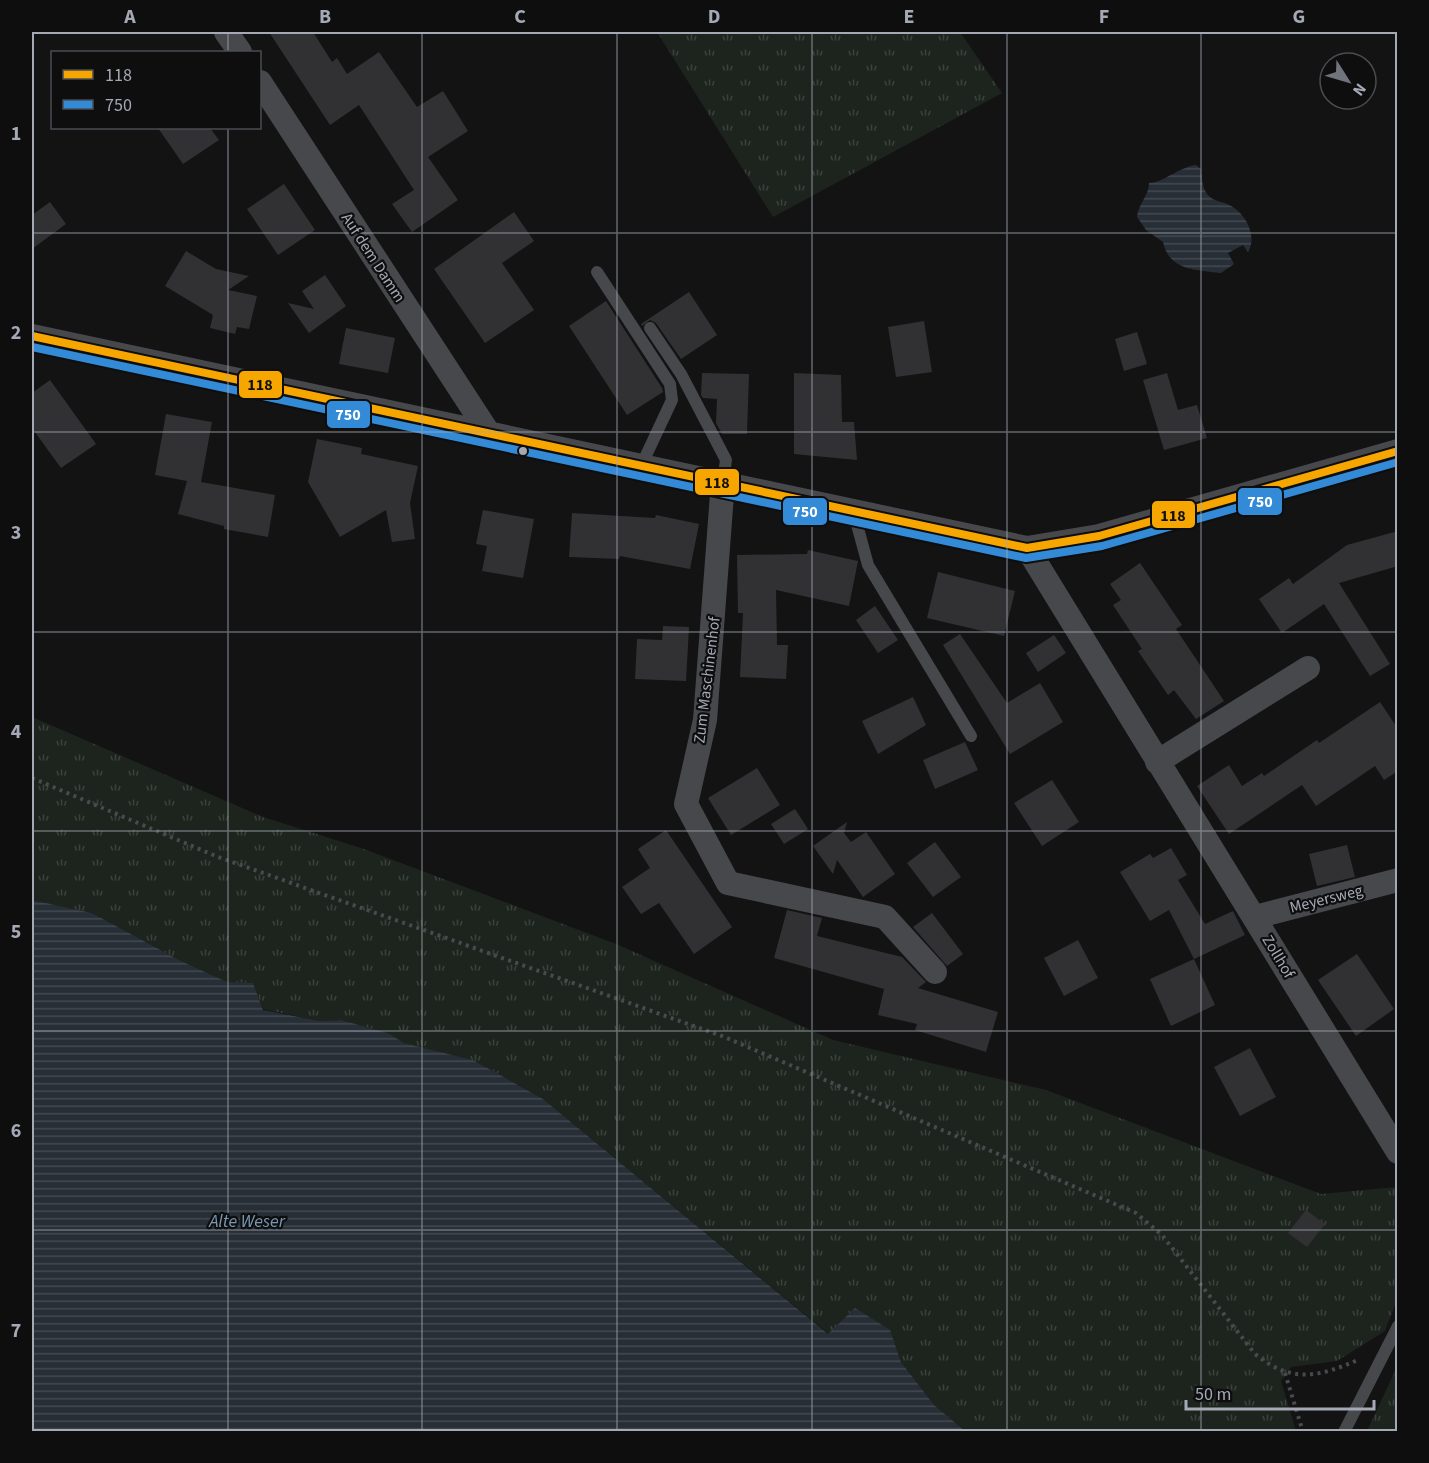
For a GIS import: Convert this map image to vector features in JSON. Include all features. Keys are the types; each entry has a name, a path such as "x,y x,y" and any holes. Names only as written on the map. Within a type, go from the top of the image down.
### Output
{"street":[{"path":"226,32 239,51"},
{"name":"Auf dem Damm","path":"261,84 488,432"},
{"path":"32,336 723,481 1027,548 1100,536 1398,451"},
{"name":"Zum Maschinenhof","path":"723,481 705,720 686,804 728,883 885,917 935,972"},
{"name":"Zollhof","path":"1027,548 1398,1152"},
{"path":"1158,762 1308,668"},
{"name":"Meyersweg","path":"1255,916 1398,880"}],"lane":[{"path":"597,272 670,384 672,400 642,464"},
{"path":"650,328 686,383 726,460 723,481"},
{"path":"853,510 868,565 971,736"},
{"path":"1344,1431 1395,1331"}],"path":[{"path":"32,778 218,857 722,1036 1136,1213 1162,1235 1255,1354 1269,1366 1285,1373 1315,1375 1334,1370 1362,1358 1395,1331"},
{"path":"1285,1373 1303,1431"}],"green space":[{"path":"657,32 960,32 1002,93 773,217"},
{"path":"32,717 263,817 361,848 616,944 833,1040 1046,1090 1321,1194 1397,1187 1397,1299 1385,1331 1337,1361 1291,1367 1281,1381 1296,1431 965,1431 934,1405 901,1362 890,1330 829,1334 543,1099 473,1060 404,1043 388,1033 341,1020 320,1021 263,1009 253,983 227,982 181,961 92,913 32,900"},
{"path":"1397,1367 1397,1431 1367,1431"}],"water":[{"path":"1196,165 1201,169 1203,186 1208,195 1235,208 1245,219 1251,232 1251,246 1248,252 1243,245 1228,253 1234,264 1221,273 1194,270 1178,264 1166,252 1163,242 1146,230 1137,217 1149,183"},
{"name":"Alte Weser","path":"32,900 92,913 181,961 227,982 253,983 263,1010 320,1021 341,1020 388,1033 404,1043 473,1060 543,1099 828,1334 855,1308 890,1330 901,1362 934,1405 965,1431 32,1431"}],"building":[{"path":"269,32 313,32 332,62 337,58 347,74 379,52 417,107 443,91 468,131 428,157 458,200 412,232 392,204 414,190 359,105 330,125"},
{"path":"159,129 211,129 219,140 183,164"},
{"path":"284,184 315,230 278,255 247,209"},
{"path":"50,202 66,224 32,249 32,215"},
{"path":"514,212 534,241 502,263 534,310 485,343 434,269"},
{"path":"186,251 216,269 249,276 228,290 257,296 249,329 237,327 235,334 210,328 213,315 165,286"},
{"path":"325,275 346,306 309,333 288,303 314,309 302,291"},
{"path":"689,292 717,335 681,359 656,323 650,320 642,326 641,324"},
{"path":"606,301 663,392 627,415 569,326"},
{"path":"924,321 932,372 896,377 888,327"},
{"path":"346,328 395,338 388,373 339,364"},
{"path":"1137,332 1147,364 1124,371 1115,339"},
{"path":"702,373 749,374 747,434 722,434 716,423 717,399 703,398 701,395"},
{"path":"794,373 841,375 842,422 854,422 857,460 794,454"},
{"path":"1167,373 1178,410 1197,405 1207,438 1164,450 1143,380"},
{"path":"50,380 96,444 61,468 32,428 32,393"},
{"path":"166,414 212,422 201,482 275,495 268,537 224,529 224,526 178,514 187,481 155,475"},
{"path":"317,439 362,448 361,454 418,466 410,503 415,539 392,542 386,510 340,537 308,482"},
{"path":"483,510 534,519 523,578 482,571 487,546 476,544"},
{"path":"572,513 655,518 656,515 699,524 690,569 620,556 619,559 569,557"},
{"path":"1398,531 1398,566 1339,583 1390,664 1370,676 1324,604 1282,633 1259,599 1289,578 1293,584 1347,545"},
{"path":"808,550 858,561 849,606 776,590 777,645 788,645 786,679 740,677 743,613 738,613 737,555 807,554"},
{"path":"1140,563 1182,625 1176,629 1224,701 1196,719 1174,690 1168,695 1138,651 1142,649 1113,605 1121,600 1110,584"},
{"path":"938,572 1015,591 1004,636 927,618"},
{"path":"875,606 898,640 878,653 856,620"},
{"path":"663,626 689,627 686,681 635,679 637,639 662,640"},
{"path":"960,634 1007,703 1040,683 1063,722 1010,754 943,645"},
{"path":"1054,635 1066,653 1038,672 1026,653"},
{"path":"913,697 926,725 878,754 862,721"},
{"path":"1380,702 1398,729 1398,771 1384,780 1375,766 1316,806 1302,785 1229,834 1197,786 1229,765 1242,786 1262,773 1264,776 1317,740 1319,743"},
{"path":"965,742 978,770 935,789 923,760"},
{"path":"757,768 780,805 731,835 708,798"},
{"path":"1052,780 1079,822 1042,846 1014,803"},
{"path":"795,809 808,829 784,844 771,824"},
{"path":"847,822 844,833 851,842 866,832 895,874 863,897 837,860 833,874 813,846"},
{"path":"666,830 732,927 694,954 659,903 641,914 622,887 650,868 638,849"},
{"path":"935,842 961,877 933,897 907,863"},
{"path":"1347,845 1355,877 1317,886 1309,854"},
{"path":"1171,848 1187,875 1178,880 1205,924 1233,911 1245,935 1194,959 1169,910 1150,921 1120,872 1150,854 1153,858"},
{"path":"787,910 822,918 817,936 902,957 926,982 918,988 998,1012 986,1052 915,1030 917,1024 878,1015 884,989 774,958"},
{"path":"932,913 963,954 947,966 913,927"},
{"path":"1078,940 1098,978 1064,996 1044,958"},
{"path":"1357,954 1394,1009 1356,1036 1318,980"},
{"path":"1194,959 1215,1005 1171,1026 1150,979"},
{"path":"1250,1048 1276,1097 1240,1116 1214,1067"},
{"path":"1306,1210 1325,1224 1307,1247 1288,1233"}],"transit line":[{"name":"118","path":"32,336 1027,548 1099,536 1398,451"},
{"name":"750","path":"32,347 1026,558 1102,546 1398,462"}]}
